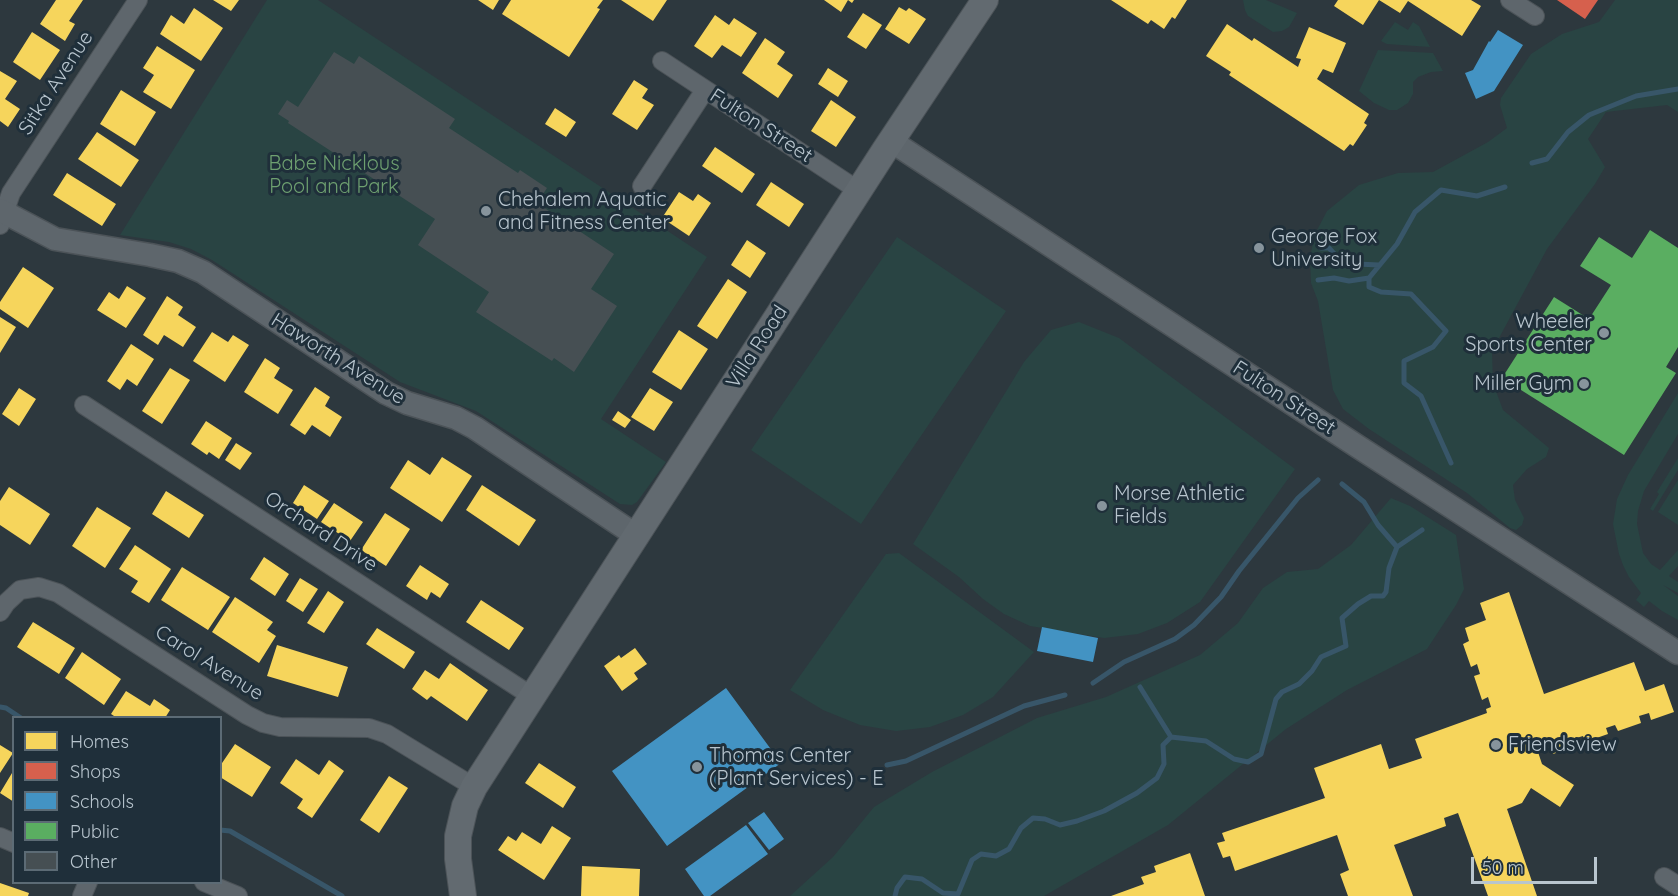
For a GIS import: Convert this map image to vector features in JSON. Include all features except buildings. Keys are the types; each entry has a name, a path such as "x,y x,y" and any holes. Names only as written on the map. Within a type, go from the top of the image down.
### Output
{"main road":[{"name":"Villa Road","path":"463,896 458,859 458,836 465,806 474,788 891,141 985,0"}],"street":[{"name":"Sitka Avenue","path":"2,216 11,193 138,0"},
{"path":"1510,0 1535,16"},
{"name":"Fulton Street","path":"662,61 859,191"},
{"path":"642,186 705,90"},
{"name":"Fulton Street","path":"891,141 1357,446 1678,652"},
{"name":"Haworth Avenue","path":"2,216 55,239 178,261 203,272 386,393 406,404 456,418 475,428 638,536"},
{"name":"Orchard Drive","path":"84,405 533,696"},
{"name":"Carol Avenue","path":"0,612 20,590 39,587 58,593 247,715 263,723 280,727 369,728 387,734 474,788"},
{"path":"209,884 238,896"}],"green space":[{"name":"Babe Nicklous Pool and Park","path":"267,0 318,0 707,257 601,419 666,462 637,502 632,505 620,504 476,411 400,382 212,260 191,249 169,242 120,235"},
{"path":"1243,0 1266,0 1297,13 1289,27 1273,32 1248,16"},
{"path":"1615,0 1678,0 1678,112 1667,105 1606,112 1588,139 1605,167 1547,249 1492,351 1493,383 1503,410 1549,448 1546,457 1527,469 1513,485 1515,500 1524,518 1522,525 1516,530 1510,528 1467,493 1369,429 1343,409 1333,390 1318,301 1311,283 1310,257 1315,234 1327,211 1359,185 1398,173 1433,172 1488,142 1507,128 1500,105 1501,98 1531,54 1562,34 1599,22"},
{"path":"1395,22 1408,30 1413,22 1419,26 1430,47 1387,44 1381,41"},
{"path":"1378,50 1433,53 1443,71 1431,72 1418,77 1413,82 1413,94 1408,103 1397,110 1389,110 1374,103 1359,91"},
{"path":"897,237 1006,311 861,524 751,450"},
{"name":"Morse Athletic Fields","path":"1079,322 1119,338 1295,469 1200,602 1167,623 1138,634 1104,638 1030,626 1004,614 959,577 913,544 1024,362 1051,330"},
{"path":"1678,393 1678,434 1644,491 1637,524 1643,553 1651,564 1660,570 1678,550 1678,566 1669,576 1678,582 1678,593 1663,585 1678,596 1678,620 1649,601 1644,607 1636,600 1641,593 1623,565 1613,524 1617,499 1628,475"},
{"path":"1678,458 1678,470 1653,511 1650,509 1659,494 1657,492"},
{"path":"1678,480 1678,525 1658,512"},
{"path":"1391,498 1410,506 1456,535 1464,589 1427,649 1347,690 1286,729 1168,825 1044,896 790,896 833,857 874,807 932,772 1037,718 1106,697 1200,655 1238,623 1263,588 1287,572 1318,569 1351,545"},
{"path":"899,553 1034,652 993,697 963,715 930,727 896,731 860,725 823,710 790,690 886,554"}],"waterway":[{"path":"1532,163 1547,159 1568,132 1589,115 1636,96 1678,89"},
{"path":"1451,463 1421,396 1404,383 1404,361 1433,347 1446,331 1411,294 1381,292 1369,287 1369,278 1397,244 1415,212 1441,190 1477,196 1505,187"},
{"path":"1321,248 1329,248 1338,258 1357,264 1379,265"},
{"path":"1318,280 1334,278 1349,281 1369,278"},
{"path":"1093,683 1124,662 1175,639 1194,625 1221,597 1298,498 1318,480"},
{"path":"1342,484 1364,502 1378,525 1397,547"},
{"path":"895,896 897,888 905,877 922,879 943,893 958,894 972,860 981,854 996,856 1009,849 1021,828 1033,818 1045,819 1060,825 1077,821 1104,811 1137,793 1157,778 1164,764 1163,745 1171,737 1206,741 1234,759 1248,762 1261,754 1276,699 1282,692 1299,684 1312,671 1321,657 1346,646 1342,618 1371,596 1383,596 1386,592 1389,568 1397,547 1422,530"},
{"path":"1140,687 1171,737"},
{"path":"887,765 906,761 1024,706 1065,695"},
{"path":"0,707 18,716"},
{"path":"222,830 230,831 342,896"}],"place":[{"name":"Chehalem Aquatic and Fitness Center","path":"486,211"},
{"name":"George Fox University","path":"1259,248"},
{"name":"Wheeler Sports Center","path":"1604,333"},
{"name":"Miller Gym","path":"1584,384"},
{"name":"Morse Athletic Fields","path":"1102,506"},
{"name":"Friendsview","path":"1496,745"},
{"name":"Thomas Center (Plant Services) - E","path":"697,767"}]}
